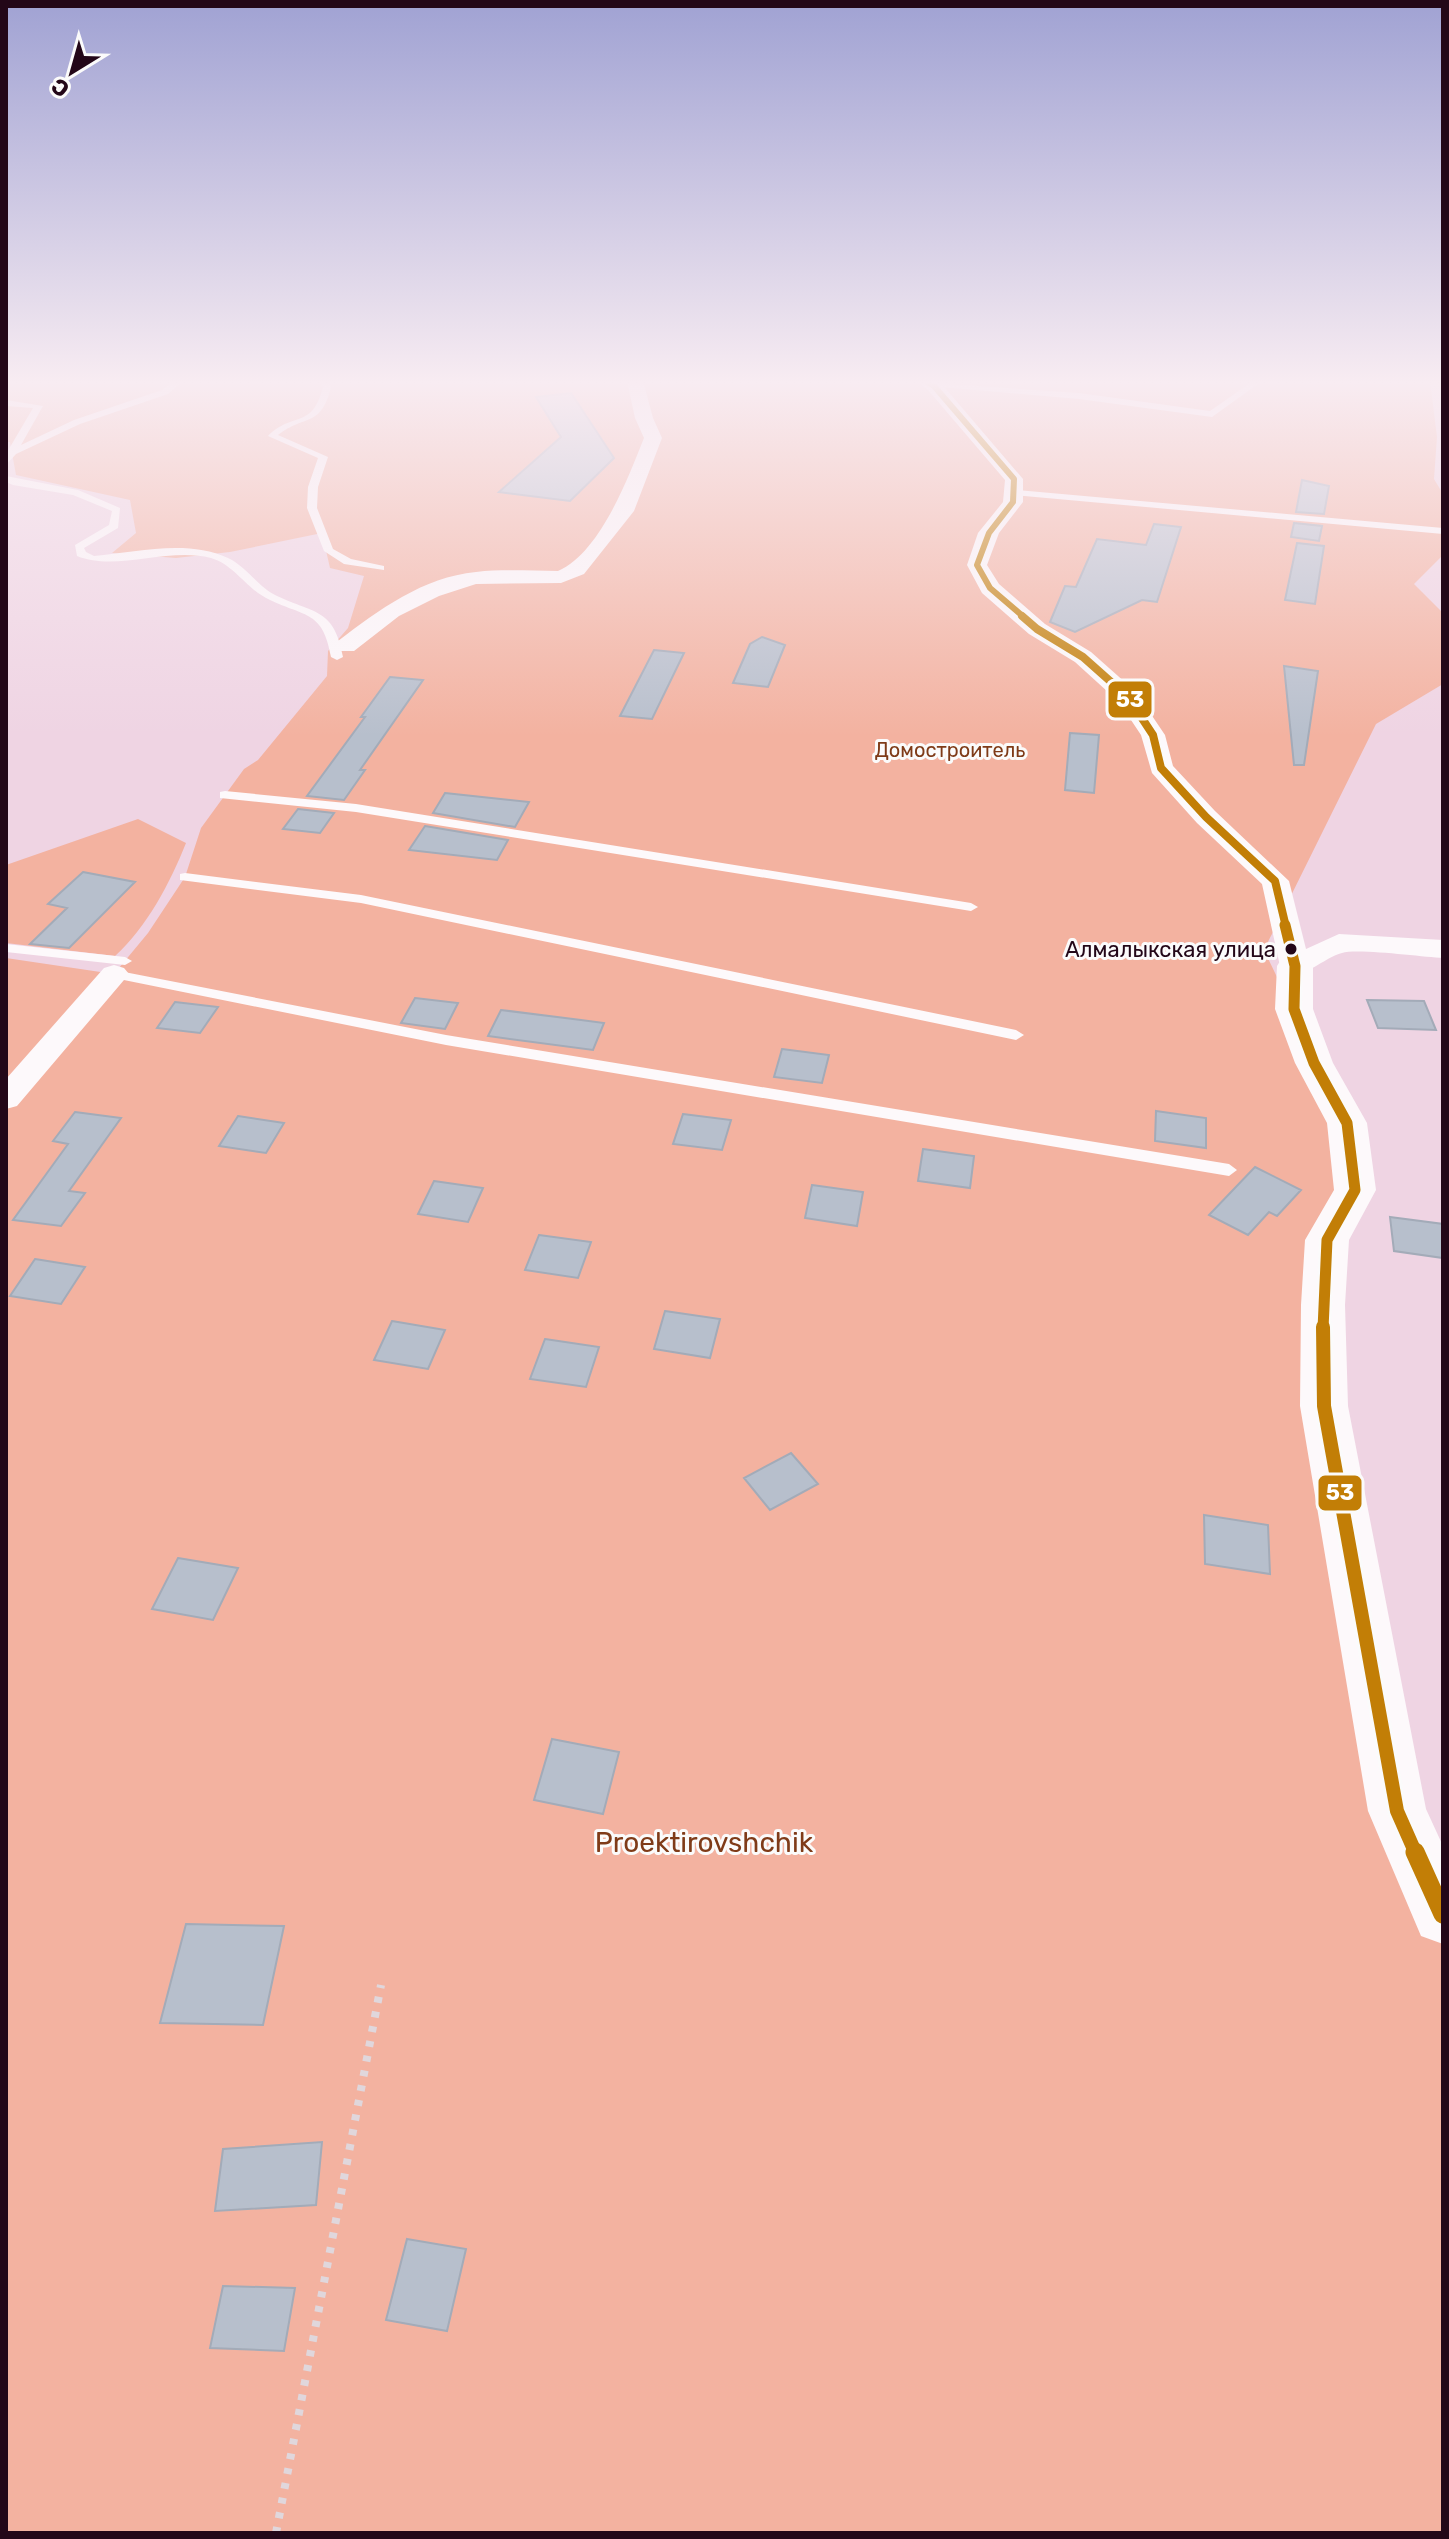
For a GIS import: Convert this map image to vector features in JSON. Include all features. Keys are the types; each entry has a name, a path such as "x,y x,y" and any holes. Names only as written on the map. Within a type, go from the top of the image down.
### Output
{"street":[{"path":"341,651 391,611 431,591 475,578 561,577 577,570 624,511 629,499"},
{"path":"1015,499 992,528 982,547 977,565 990,588 1037,629 1083,657 1128,697 1153,735 1161,768 1206,817 1275,881 1295,966 1294,1009 1314,1063 1347,1123 1355,1190 1327,1240 1323,1305 1324,1406 1397,1811 1443,1914"},
{"path":"1295,966 1339,943 1443,949"},
{"path":"6,1099 120,968"}],"lane":[{"path":"92,499 117,510 114,526 79,547 81,554 93,559 184,552 205,553 224,559 268,596 310,610 326,621 341,651"},
{"path":"312,499 312,508 329,551 348,562 380,568"},
{"path":"1090,499 1443,531"},
{"path":"225,795 356,808 971,907"},
{"path":"185,877 361,899 1016,1035"},
{"path":"6,948 120,968 446,1040 1229,1170"}],"path":[{"path":"276,2533 381,1985"}],"green space":[{"name":"Proektirovshchik","path":"1443,499 1443,555 1414,584 1443,613 1443,684 1376,724 1264,950 1347,1123 1323,1305 1443,1914 1443,2533 6,2533 6,958 114,974 148,933 185,877 201,828 244,769 258,760 327,676 328,651 348,628 364,576 330,568 322,533 230,552 176,558 112,553 136,533 130,500"},
{"path":"138,819 186,843 156,904 137,932 115,956 6,943 6,865"}],"building":[{"path":"1298,499 1327,499 1324,514 1296,512"},
{"path":"1294,523 1322,526 1319,541 1291,537"},
{"path":"1154,524 1181,527 1157,602 1142,600 1075,632 1050,622 1065,586 1076,587 1097,539 1146,545"},
{"path":"1297,543 1324,546 1315,604 1285,600"},
{"path":"762,637 785,645 768,687 733,683 750,644"},
{"path":"654,650 684,653 652,719 620,716"},
{"path":"1284,666 1318,671 1304,765 1294,765"},
{"path":"390,677 423,680 360,770 365,770 344,800 307,796 365,717 361,717"},
{"path":"1070,733 1099,735 1094,793 1065,790"},
{"path":"445,793 529,802 515,827 433,813"},
{"path":"298,809 334,813 320,833 283,829"},
{"path":"425,826 508,840 497,860 409,850"},
{"path":"83,872 135,882 69,948 30,944 67,908 48,904"},
{"path":"415,998 458,1003 445,1029 401,1023"},
{"path":"1367,1000 1424,1001 1436,1030 1378,1028"},
{"path":"175,1002 218,1007 200,1033 157,1028"},
{"path":"501,1010 604,1023 593,1050 488,1036"},
{"path":"782,1049 829,1055 822,1083 774,1077"},
{"path":"1156,1111 1206,1118 1206,1148 1155,1141"},
{"path":"75,1112 121,1118 69,1191 85,1193 61,1226 13,1220 68,1144 53,1141"},
{"path":"683,1114 731,1120 722,1150 673,1144"},
{"path":"238,1116 284,1123 266,1153 219,1146"},
{"path":"923,1149 974,1156 970,1188 918,1181"},
{"path":"1255,1167 1301,1190 1277,1216 1269,1212 1248,1235 1209,1215"},
{"path":"434,1181 483,1188 468,1222 418,1214"},
{"path":"812,1185 863,1192 857,1226 805,1218"},
{"path":"1390,1217 1443,1224 1443,1258 1394,1251"},
{"path":"539,1235 591,1242 578,1278 525,1270"},
{"path":"35,1259 85,1267 61,1304 10,1296"},
{"path":"665,1311 720,1319 710,1358 654,1349"},
{"path":"392,1321 445,1330 428,1369 374,1360"},
{"path":"545,1339 599,1347 586,1387 530,1379"},
{"path":"791,1453 818,1484 770,1510 744,1478"},
{"path":"1204,1515 1268,1525 1270,1574 1205,1564"},
{"path":"178,1558 238,1568 213,1620 152,1609"},
{"path":"552,1739 619,1752 603,1814 534,1800"},
{"path":"186,1924 284,1926 263,2025 160,2023"},
{"path":"322,2142 316,2205 215,2211 223,2149"},
{"path":"407,2239 466,2249 447,2331 386,2320"},
{"path":"223,2286 295,2288 284,2351 210,2348"}],"transit line":[{"name":"53","path":"1014,499 989,533 977,565 990,588 1037,629 1083,657 1128,697 1153,735 1161,768 1206,817 1275,881 1295,966 1294,1009 1314,1063 1347,1123 1355,1190 1327,1240 1323,1305 1324,1406 1397,1811 1443,1914"}],"place":[{"name":"Алмалыкская улица","path":"1291,949"}],"park label":[{"name":"Домостроитель","path":"950,750"}]}
